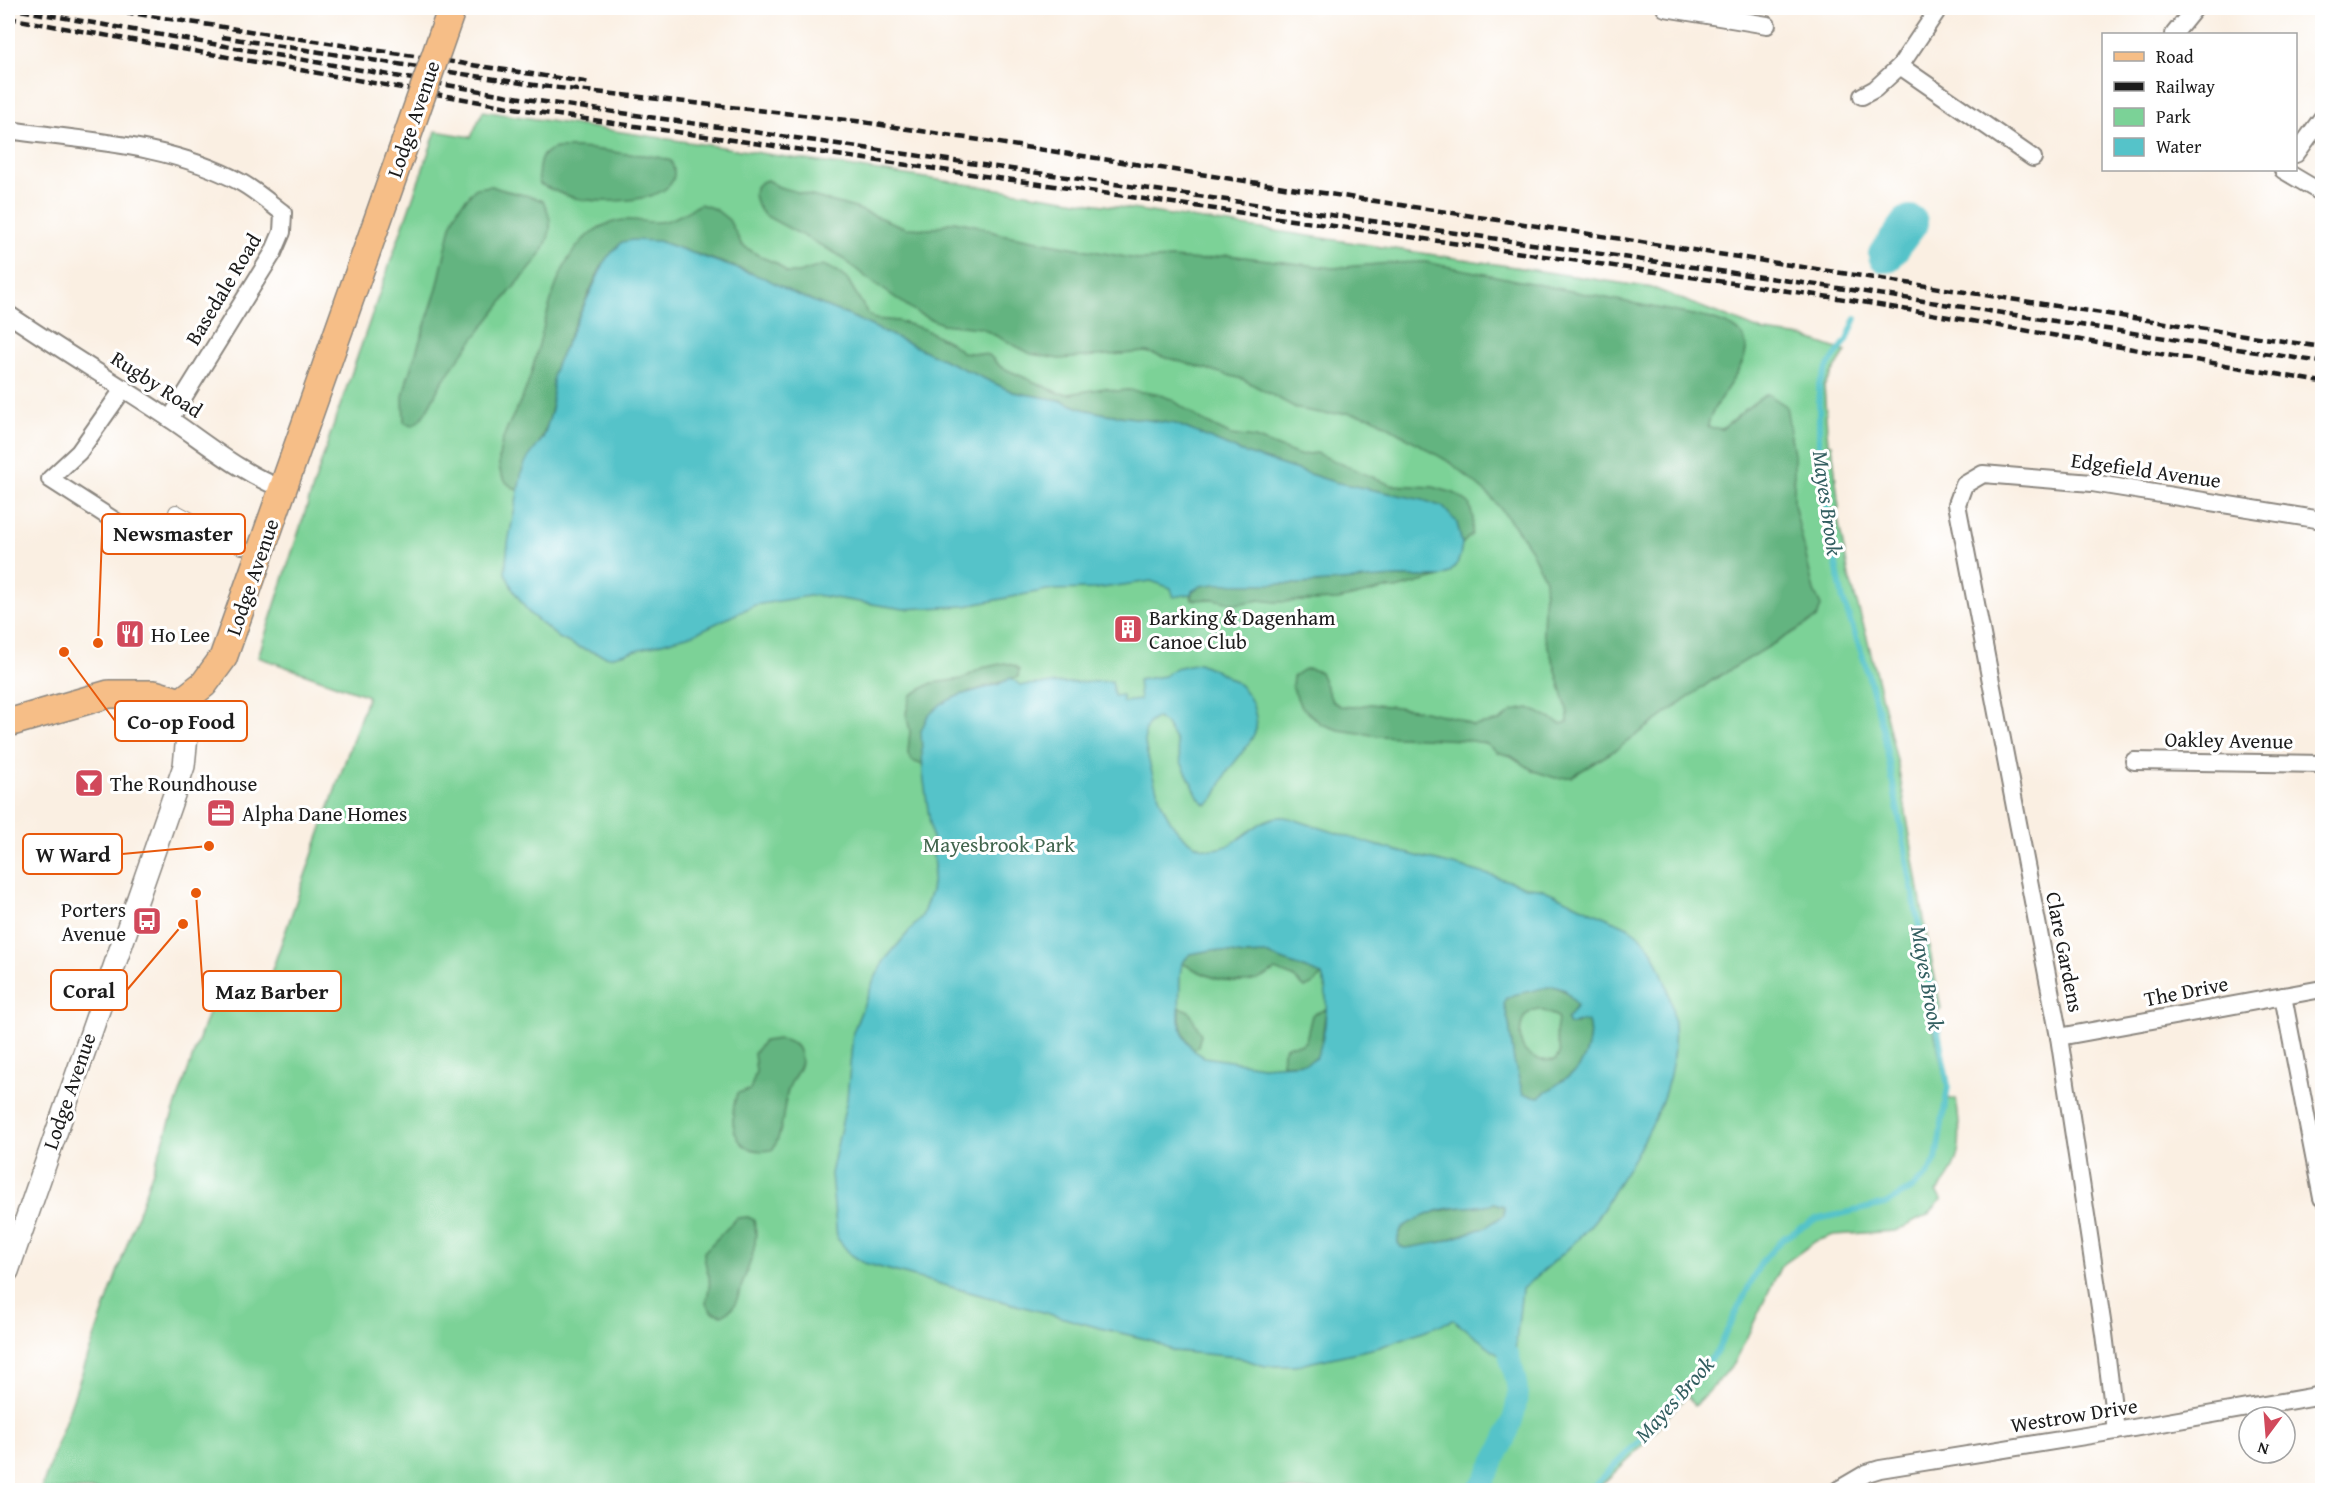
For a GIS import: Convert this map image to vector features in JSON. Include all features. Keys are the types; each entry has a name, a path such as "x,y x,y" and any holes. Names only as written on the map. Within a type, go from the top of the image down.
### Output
{"main road":[{"name":"Lodge Avenue","path":"181,702 204,684 223,658 452,8"},
{"path":"8,723 109,694 154,694 181,702"}],"street":[{"path":"1665,8 1767,25"},
{"path":"1862,96 1875,89 1900,66 1939,8"},
{"path":"2175,33 2195,8"},
{"path":"1900,66 2033,158"},
{"path":"2297,151 2322,118"},
{"name":"Basedale Road","path":"8,130 139,148 187,158 244,184 282,213 282,232 273,253 170,419"},
{"path":"2285,171 2322,193"},
{"name":"Rugby Road","path":"8,316 124,388 233,463 283,489"},
{"path":"124,388 79,452 50,479 142,539"},
{"name":"Edgefield Avenue","path":"1964,485 1983,474 2092,483 2322,520"},
{"name":"Clare Gardens","path":"1964,485 1957,504 2059,1037 2104,1334 2116,1431"},
{"path":"176,512 242,547"},
{"name":"Lodge Avenue","path":"8,1271 184,766 188,726 181,702"},
{"name":"Oakley Avenue","path":"2134,761 2322,764"},
{"name":"The Drive","path":"2059,1037 2322,989"},
{"path":"2283,996 2322,1198"},
{"name":"Westrow Drive","path":"1838,1491 1867,1473 1880,1469 2322,1395"}],"green space":[{"name":"Mayesbrook Park","path":"483,111 1653,288 1765,332 1803,337 1846,352 1824,386 1828,444 1832,444 1839,508 1836,509 1849,576 1867,637 1898,765 1941,1009 1930,1012 1949,1099 1956,1099 1958,1112 1959,1148 1952,1171 1936,1192 1942,1199 1928,1215 1896,1231 1834,1235 1816,1241 1781,1266 1734,1364 1695,1406 1687,1395 1638,1450 1596,1490 41,1490 214,996 258,1010 368,696 258,657 332,429 436,131 471,137"},
{"path":"556,148 657,157 671,161 674,175 668,186 656,194 640,198 604,201 575,198 540,184 540,162 544,154"},
{"path":"767,180 779,187 855,208 906,228 931,229 954,221 975,225 1000,234 1142,260 1171,258 1201,260 1227,255 1333,268 1425,262 1712,319 1729,325 1744,338 1746,349 1743,362 1711,415 1708,427 1722,429 1768,394 1786,406 1794,455 1794,504 1814,591 1821,606 1817,618 1713,680 1617,749 1571,777 1555,778 1534,771 1511,756 1497,752 1485,743 1379,736 1339,730 1321,724 1300,705 1292,686 1293,677 1303,670 1320,672 1332,701 1340,706 1354,707 1370,704 1414,709 1457,718 1473,726 1500,721 1513,711 1529,708 1561,724 1568,722 1568,713 1543,633 1545,580 1531,550 1489,495 1451,463 1372,417 1347,413 1326,414 1298,409 1242,379 1146,352 1059,359 1031,354 981,328 942,324 919,314 837,254 764,215 754,195 757,186"},
{"path":"492,186 543,201 550,220 547,241 535,262 442,382 421,419 411,426 404,422 403,397 437,289 451,226 458,208 476,188"},
{"path":"700,204 715,209 729,220 742,245 776,263 787,273 799,273 823,265 836,271 848,280 868,314 875,319 898,321 924,329 951,343 962,352 989,355 1001,367 1059,393 1069,394 1105,388 1115,391 1128,390 1157,394 1171,399 1203,421 1231,435 1255,438 1299,455 1316,453 1391,485 1433,487 1454,493 1469,503 1473,518 1472,534 1462,544 1457,523 1393,494 1334,482 1242,452 1176,424 1106,414 1059,400 1013,392 747,271 658,241 622,242 606,259 556,365 552,406 544,432 518,490 510,485 502,476 499,467 502,442 527,386 554,290 571,255 587,236 604,225 624,220 652,222 669,220"},
{"path":"1396,577 1440,577 1396,589 1384,589 1338,600 1275,602 1260,600 1236,604 1213,599 1192,600 1191,597 1193,591 1198,587 1209,584 1248,582 1298,584"},
{"path":"1005,663 1019,670 1018,677 960,695 941,704 923,750 923,765 912,761 908,752 910,731 906,713 911,695 932,683 962,679 982,668"},
{"path":"1213,950 1244,955 1266,954 1322,975 1305,988 1293,977 1275,970 1253,981 1241,982 1217,978 1182,963 1190,954"},
{"path":"1553,986 1570,995 1577,1005 1570,1015 1576,1024 1581,1021 1588,1022 1589,1041 1579,1067 1539,1097 1522,1094 1504,1004 1507,998","holes":["1539,1009 1558,1017 1556,1034 1560,1051 1558,1057 1555,1060 1548,1060 1531,1056 1524,1050 1520,1033 1526,1015"]},
{"path":"1180,1007 1189,1011 1201,1034 1198,1046 1193,1050 1182,1030"},
{"path":"1326,1009 1321,1048 1316,1058 1306,1063 1282,1064 1283,1051 1288,1045 1302,1044 1306,1040 1312,1015"},
{"path":"779,1039 796,1046 801,1062 788,1090 776,1143 772,1150 759,1151 748,1148 736,1135 734,1104 737,1093 750,1090 756,1072 754,1053 764,1041"},
{"path":"1494,1203 1504,1206 1504,1215 1486,1227 1435,1244 1406,1248 1401,1247 1398,1243 1401,1231 1409,1222 1421,1216 1436,1211"},
{"path":"748,1217 754,1220 755,1245 737,1299 732,1308 722,1315 712,1312 706,1304 709,1280 704,1252 737,1218"}],"water":[{"path":"658,241 767,279 795,294 850,316 1013,392 1059,400 1106,414 1176,424 1242,452 1334,482 1423,500 1443,507 1457,523 1462,544 1460,556 1456,566 1449,573 1440,577 1396,577 1299,584 1215,584 1201,586 1191,594 1173,597 1171,588 1151,581 1095,589 1047,590 966,606 904,609 815,595 755,605 694,634 609,657 577,647 559,638 529,613 513,590 505,572 508,543 522,471 526,461 543,438 552,410 553,375 556,365 606,259 622,242"},
{"path":"1199,663 1233,680 1240,685 1251,700 1256,720 1255,732 1250,743 1225,775 1217,794 1206,805 1199,798 1181,762 1176,741 1165,723 1157,718 1152,720 1146,728 1146,748 1162,804 1175,827 1194,844 1208,849 1220,848 1231,844 1272,818 1291,818 1356,839 1488,874 1526,887 1540,888 1630,928 1644,940 1657,960 1673,1012 1675,1039 1666,1090 1645,1138 1601,1212 1574,1243 1522,1289 1515,1352 1509,1356 1501,1356 1453,1320 1380,1347 1295,1366 1265,1366 1237,1357 1173,1351 1150,1340 864,1263 850,1254 837,1238 831,1174 847,1099 853,1032 884,961 922,916 931,891 934,868 923,774 921,731 927,717 941,704 960,695 999,684 1011,678 1020,685 1112,681 1114,696 1122,695 1123,702 1140,700 1138,680 1164,676 1175,668","holes":["1213,950 1244,955 1266,954 1322,975 1326,994 1326,1017 1316,1058 1306,1063 1262,1066 1204,1057 1193,1050 1184,1037 1179,1021 1182,963 1190,954","1553,986 1565,990 1577,1005 1567,1019 1568,1024 1588,1022 1589,1041 1579,1067 1539,1097 1523,1094 1514,1061 1504,1004 1507,998","1494,1203 1504,1206 1504,1215 1486,1227 1442,1242 1406,1248 1401,1247 1398,1243 1399,1233 1404,1227 1428,1214 1440,1210"]}],"waterway":[{"name":"Mayes Brook","path":"1886,255 1910,223"},
{"name":"Mayes Brook","path":"1590,1490 1646,1434 1716,1353 1761,1262 1784,1238 1814,1220 1885,1204 1911,1189 1927,1175 1936,1160 1948,1086 1883,729 1864,660 1843,600 1819,456 1819,385 1828,366 1847,340 1856,318"},
{"path":"1478,1490 1498,1454 1514,1414 1517,1388 1509,1356"}],"railway":[{"path":"8,8 538,101 1852,290 2322,362"},
{"path":"98,8 591,83"},
{"path":"8,18 537,112 1851,300 2322,382"},
{"path":"222,37 541,86 856,121 2322,347"}],"place":[{"name":"Barking & Dagenham Canoe Club","path":"1128,629"},
{"name":"Ho Lee","path":"130,634"},
{"name":"Newsmaster","path":"98,643"},
{"name":"Co-op Food","path":"64,652"},
{"name":"The Roundhouse","path":"89,783"},
{"name":"Alpha Dane Homes","path":"221,813"},
{"name":"W Ward","path":"209,846"},
{"name":"Maz Barber","path":"196,893"},
{"name":"Porters Avenue","path":"147,921"},
{"name":"Coral","path":"183,924"}]}
